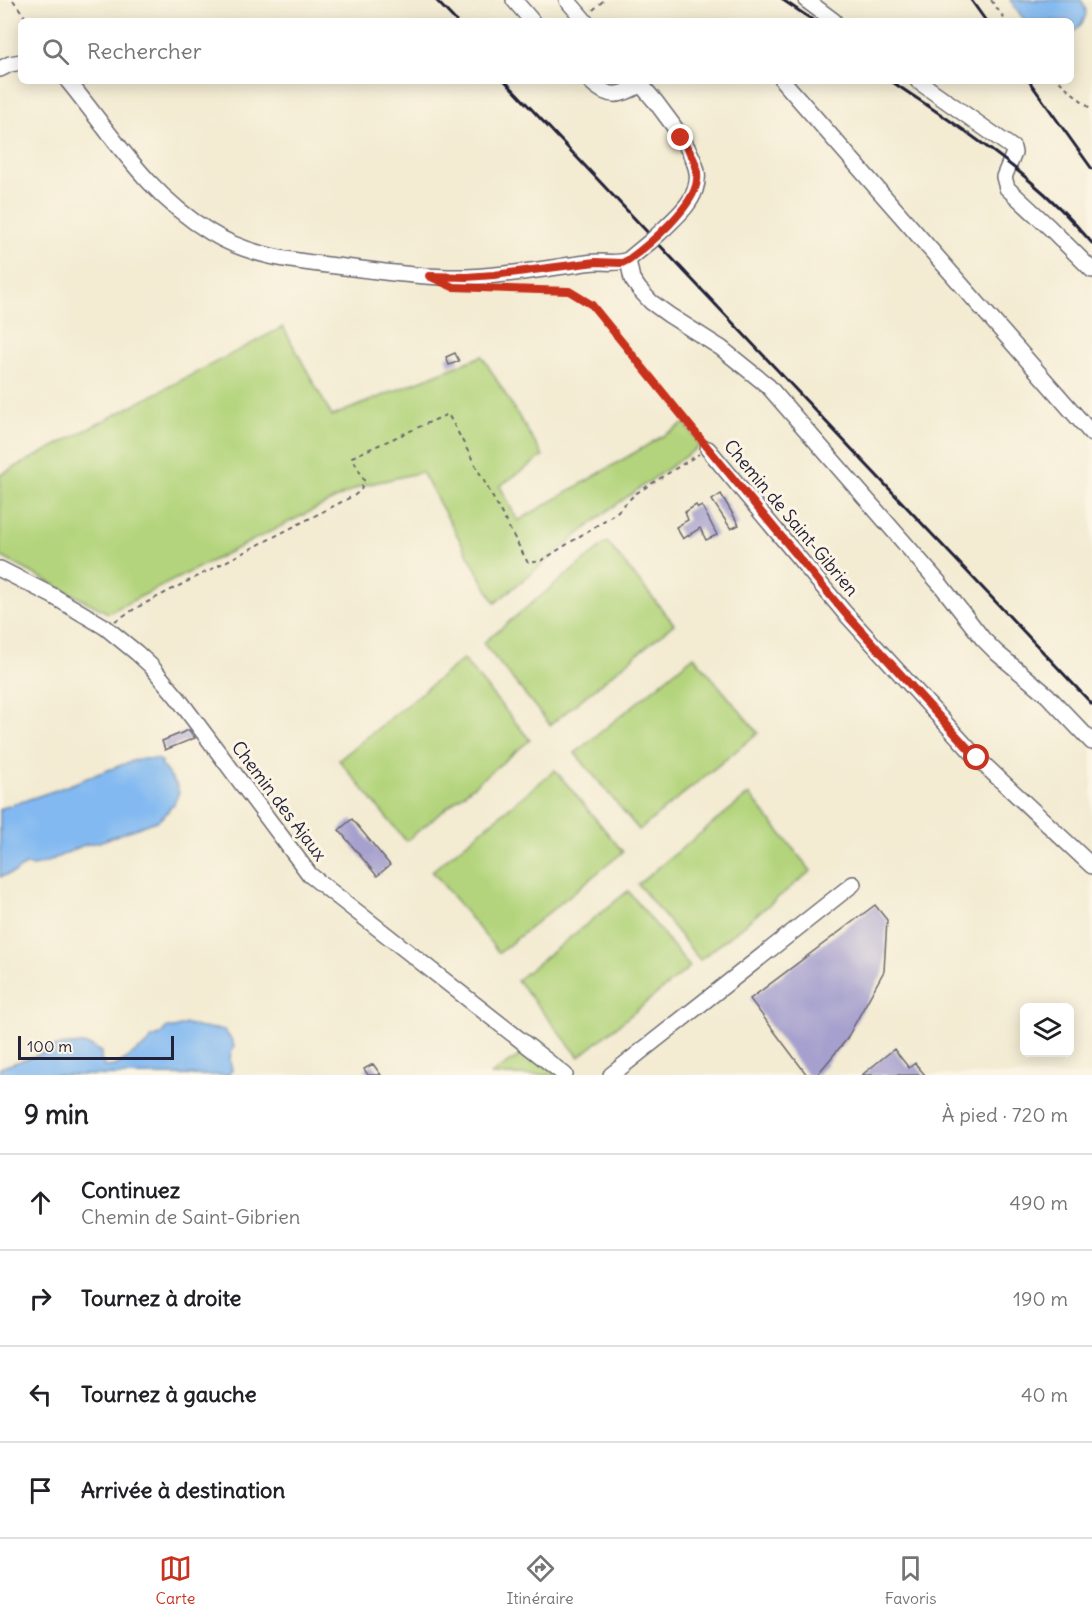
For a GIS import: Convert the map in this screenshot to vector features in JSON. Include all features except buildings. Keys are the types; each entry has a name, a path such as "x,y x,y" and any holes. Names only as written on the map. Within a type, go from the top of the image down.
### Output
{"street":[{"path":"514,0 529,18"},
{"path":"567,0 583,18"},
{"path":"806,0 830,18"},
{"path":"0,69 18,63"},
{"path":"70,84 143,177 174,206 210,232 241,248 263,255 418,276 475,276 595,262 622,263 651,241 690,201 695,191 697,172 689,150 641,84"},
{"path":"594,84 603,92 620,94 629,92 639,84"},
{"path":"786,84 1092,434"},
{"path":"922,84 1013,148 1014,153 1004,177 1007,188 1092,270"},
{"path":"628,260 632,279 651,302 721,348 768,386 927,568 983,639 1047,695 1092,742"},
{"name":"Chemin de Saint-Gibrien","path":"708,448 844,612 977,758 1092,866"},
{"name":"Chemin des Ajaux","path":"0,569 53,596 105,627 144,660 170,689 310,875 565,1075"},
{"path":"611,1075 852,884"}],"path":[{"path":"13,0 26,18"},
{"path":"585,18 604,0"},
{"path":"991,0 1004,18"},
{"path":"1062,84 1092,110"},
{"name":"Chemin de Saint-Gibrien","path":"486,288 569,291 592,305 708,448"},
{"path":"105,627 136,608 355,495 361,490 364,480 352,457 447,414 528,563 541,561 616,513 635,494 708,448"}],"green space":[{"path":"283,327 332,416 482,356 543,456 500,486 518,521 685,423 700,446 607,511 495,603 422,472 361,486 108,613 0,556 0,475"},
{"path":"607,542 674,624 550,725 483,643"},
{"path":"694,656 758,733 639,830 575,753"},
{"path":"463,659 530,740 406,841 339,760"},
{"path":"555,770 623,852 499,953 432,871"},
{"path":"749,794 811,871 700,960 638,884"},
{"path":"628,891 690,967 579,1057 517,980"},
{"path":"531,1048 565,1075 491,1075"}],"water":[{"path":"1010,0 1081,0 1086,10 1082,23 1074,31 1074,18 1023,18"},
{"path":"139,759 157,759 163,762 162,766 176,784 179,792 174,804 159,820 99,842 84,845 47,862 34,866 26,865 16,872 0,877 0,809"},
{"path":"186,1024 224,1030 233,1042 234,1048 230,1056 232,1070 228,1075 0,1075 0,1068 56,1046 83,1044 91,1046 101,1052 104,1067 115,1066 149,1043 151,1038 160,1035 166,1028"}],"railway":[{"path":"436,0 453,18"},
{"path":"783,0 810,18"},
{"path":"971,0 984,18"},
{"path":"508,84 1092,704"},
{"path":"895,84 1014,167 1055,203 1092,243"},
{"path":"1031,84 1092,169"}],"route":[{"path":"681,138 694,160 697,172 695,191 690,201 666,227 628,260 622,263 595,262 494,275 429,276 453,287 569,291 592,305 844,612 977,758"}]}
